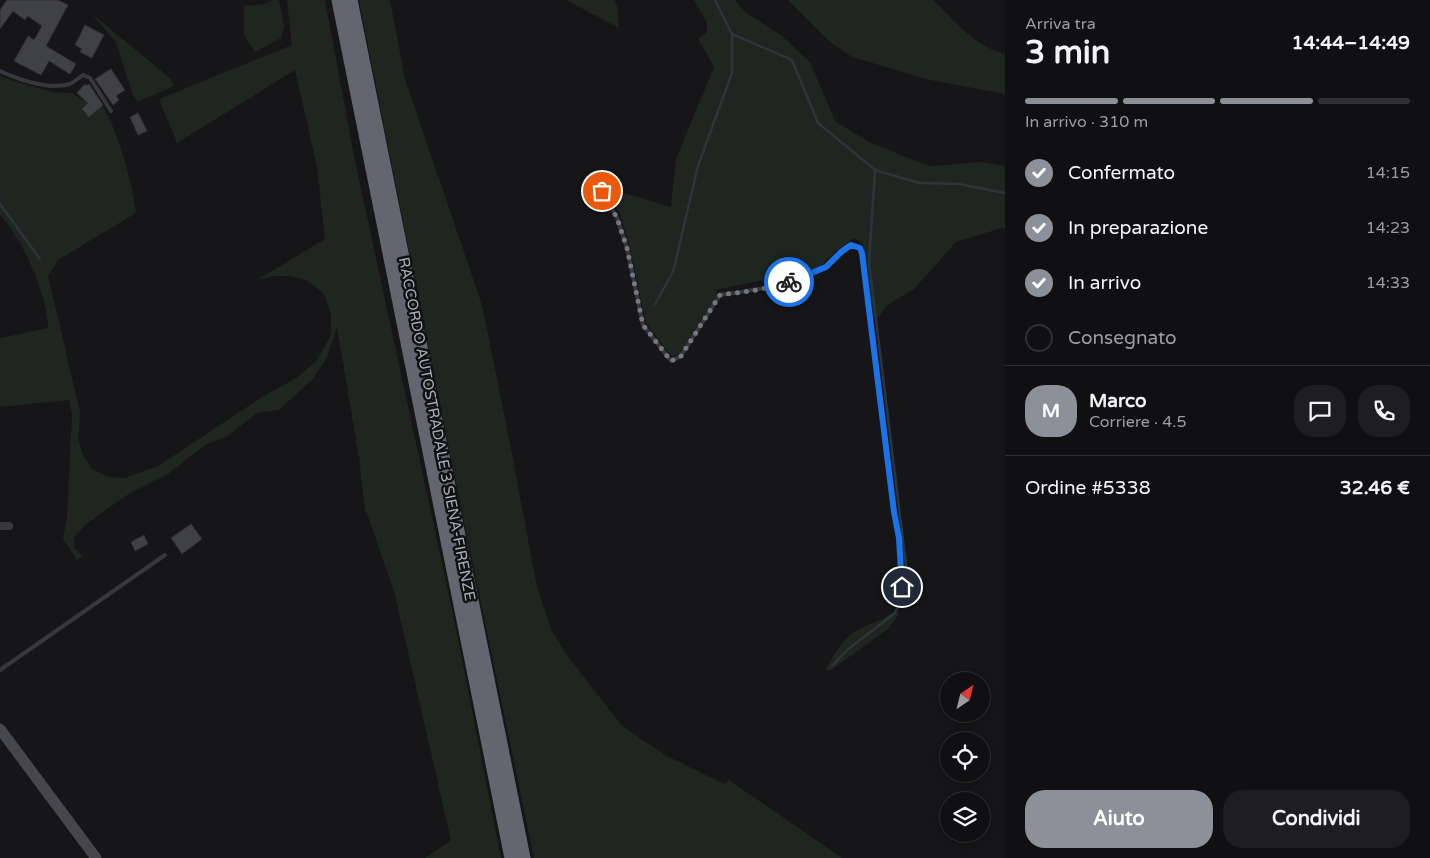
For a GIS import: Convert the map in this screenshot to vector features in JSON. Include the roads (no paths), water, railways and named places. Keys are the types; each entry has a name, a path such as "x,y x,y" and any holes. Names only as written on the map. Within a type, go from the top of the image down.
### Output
{"highway":[{"name":"RACCORDO AUTOSTRADALE 3 SIENA-FIRENZE","path":"339,0 512,858"},
{"name":"RACCORDO AUTOSTRADALE 3 SIENA-FIRENZE","path":"350,0 523,858"}],"main road":[{"path":"0,729 96,858"}],"street":[{"path":"0,526 9,526"}],"lane":[{"path":"0,71 32,82 58,86 72,83 83,75 90,78 111,111"},
{"path":"595,178 617,218 627,248 643,325 671,361 681,356 720,295 757,290 792,281 826,267 851,245 860,248 899,538 902,587"},
{"path":"0,670 165,554"}],"waterway":[{"path":"715,0 732,34 792,60 818,123 875,170 919,183 959,184 1005,193"},
{"path":"655,304 673,272 698,166 732,73 732,34"},
{"path":"832,666 847,650 895,613 908,581 869,262 875,170"},
{"path":"0,204 40,259"}]}
